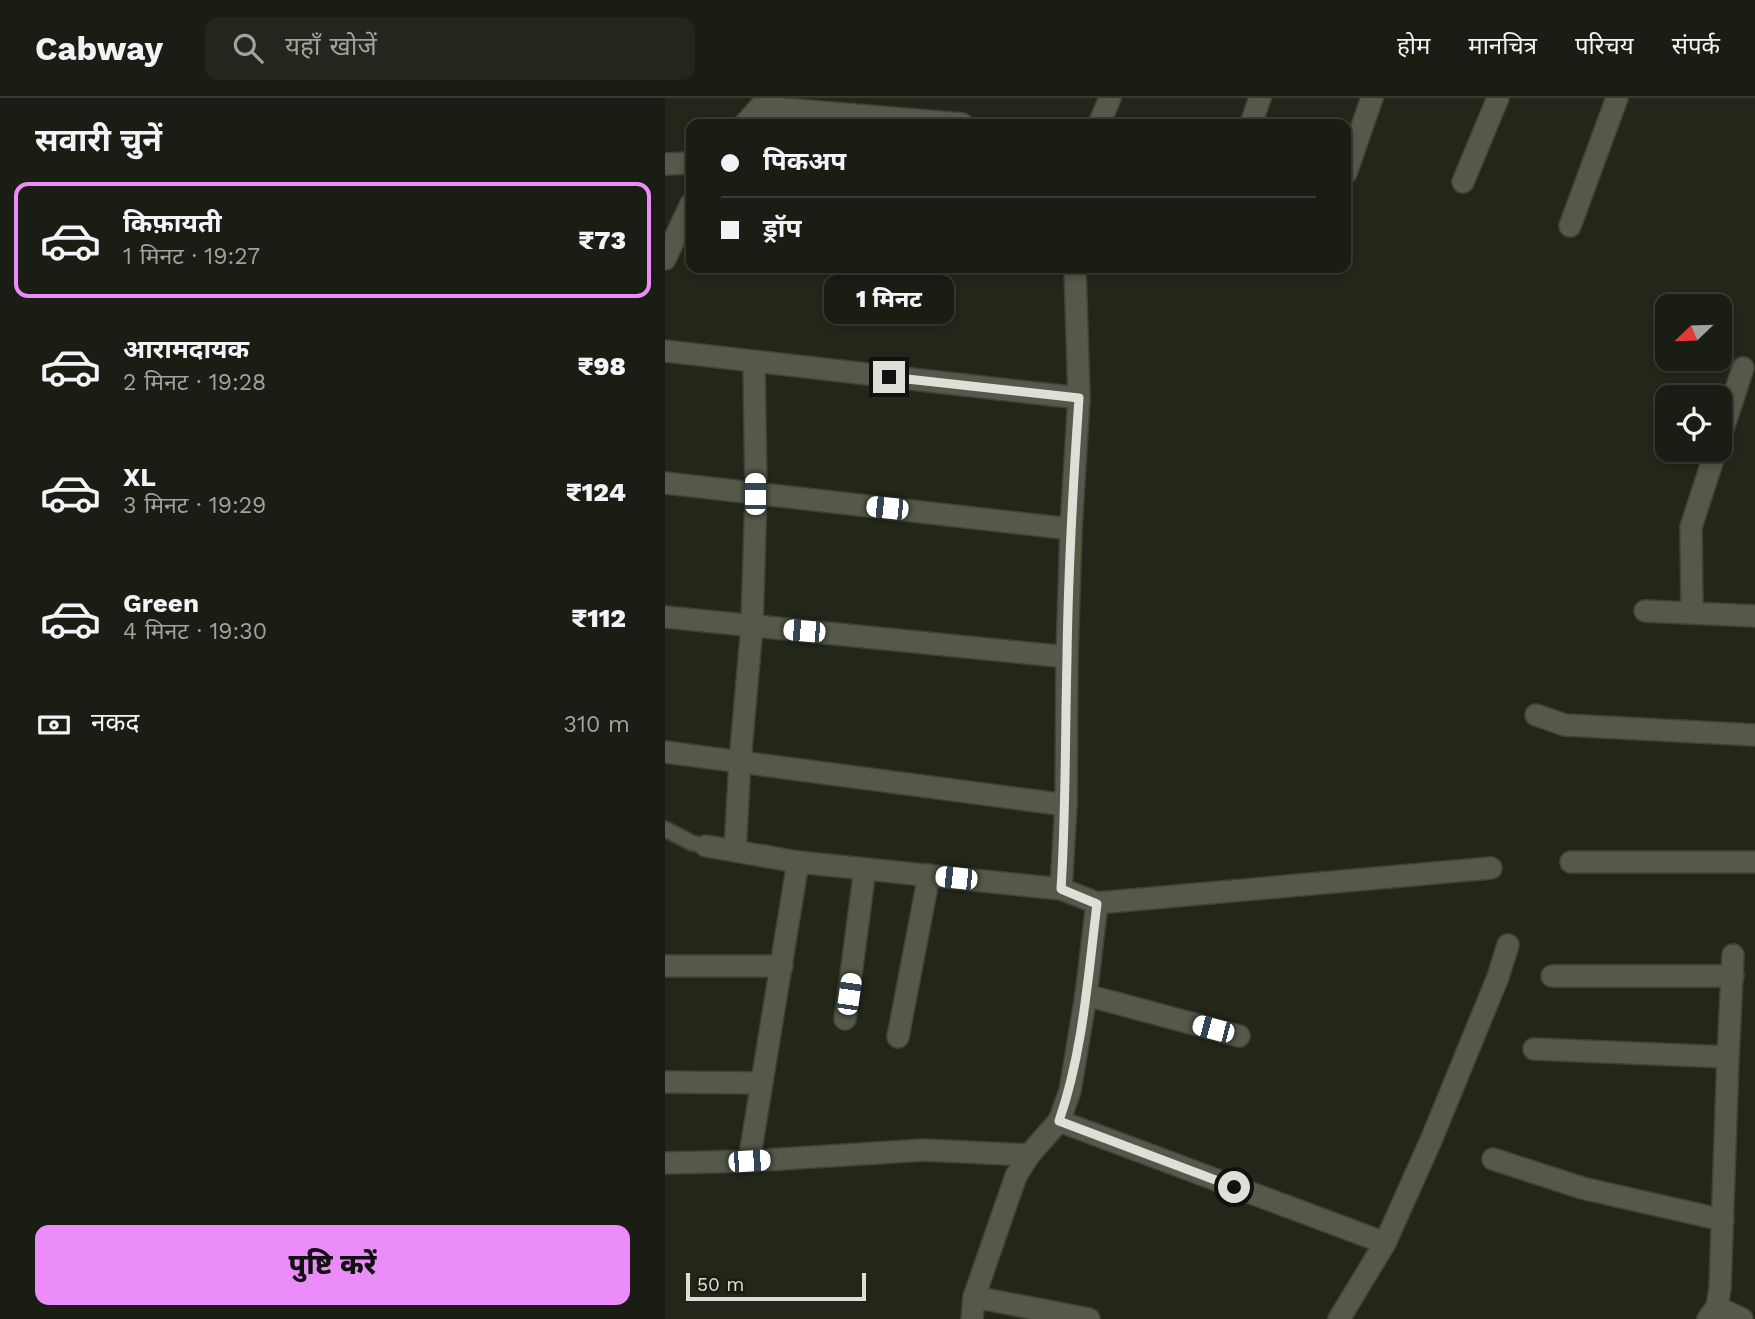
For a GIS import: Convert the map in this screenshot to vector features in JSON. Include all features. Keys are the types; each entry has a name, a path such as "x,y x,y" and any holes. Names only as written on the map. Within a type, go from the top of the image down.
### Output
{"street":[{"path":"1101,119 1110,98"},
{"path":"1253,119 1260,98"},
{"path":"1351,159 1372,98"},
{"path":"1463,182 1498,98"},
{"path":"1570,226 1617,98"},
{"path":"749,119 764,102 917,119"},
{"path":"665,164 686,163"},
{"path":"674,246 686,216"},
{"path":"1061,889 1066,805 1071,529 1079,398 1069,273"},
{"path":"665,351 1079,398"},
{"path":"735,851 752,626 754,363"},
{"path":"1732,401 1743,368"},
{"path":"1692,612 1691,527 1712,462"},
{"path":"665,483 1071,529"},
{"path":"1645,611 1755,615"},
{"path":"665,617 1067,657"},
{"path":"1536,715 1565,725 1755,735"},
{"path":"665,752 1066,805"},
{"path":"706,846 798,862 1061,889 1097,904 1492,868"},
{"path":"749,1161 798,862"},
{"path":"1571,862 1755,862"},
{"path":"845,1019 866,869"},
{"path":"898,1037 929,875"},
{"path":"972,1319 974,1297 1016,1176 1029,1155 1059,1121 1070,1091 1086,995 1097,904"},
{"path":"1339,1319 1385,1243 1432,1138 1498,978 1508,945"},
{"path":"1552,976 1733,965 1720,1288 1713,1313 1742,1319"},
{"path":"665,966 782,966"},
{"path":"1086,995 1238,1036"},
{"path":"1534,1049 1728,1057"},
{"path":"665,1082 761,1083"},
{"path":"1059,1121 1385,1243"},
{"path":"665,1163 749,1161 912,1150 1029,1155"},
{"path":"1493,1159 1582,1188 1723,1220"},
{"path":"974,1297 1089,1319"}],"lane":[{"path":"665,829 692,843 706,846"}],"route":[{"path":"889,377 1079,398 1071,529 1066,805 1061,889 1097,904 1086,995 1070,1091 1059,1121 1234,1187"}]}
